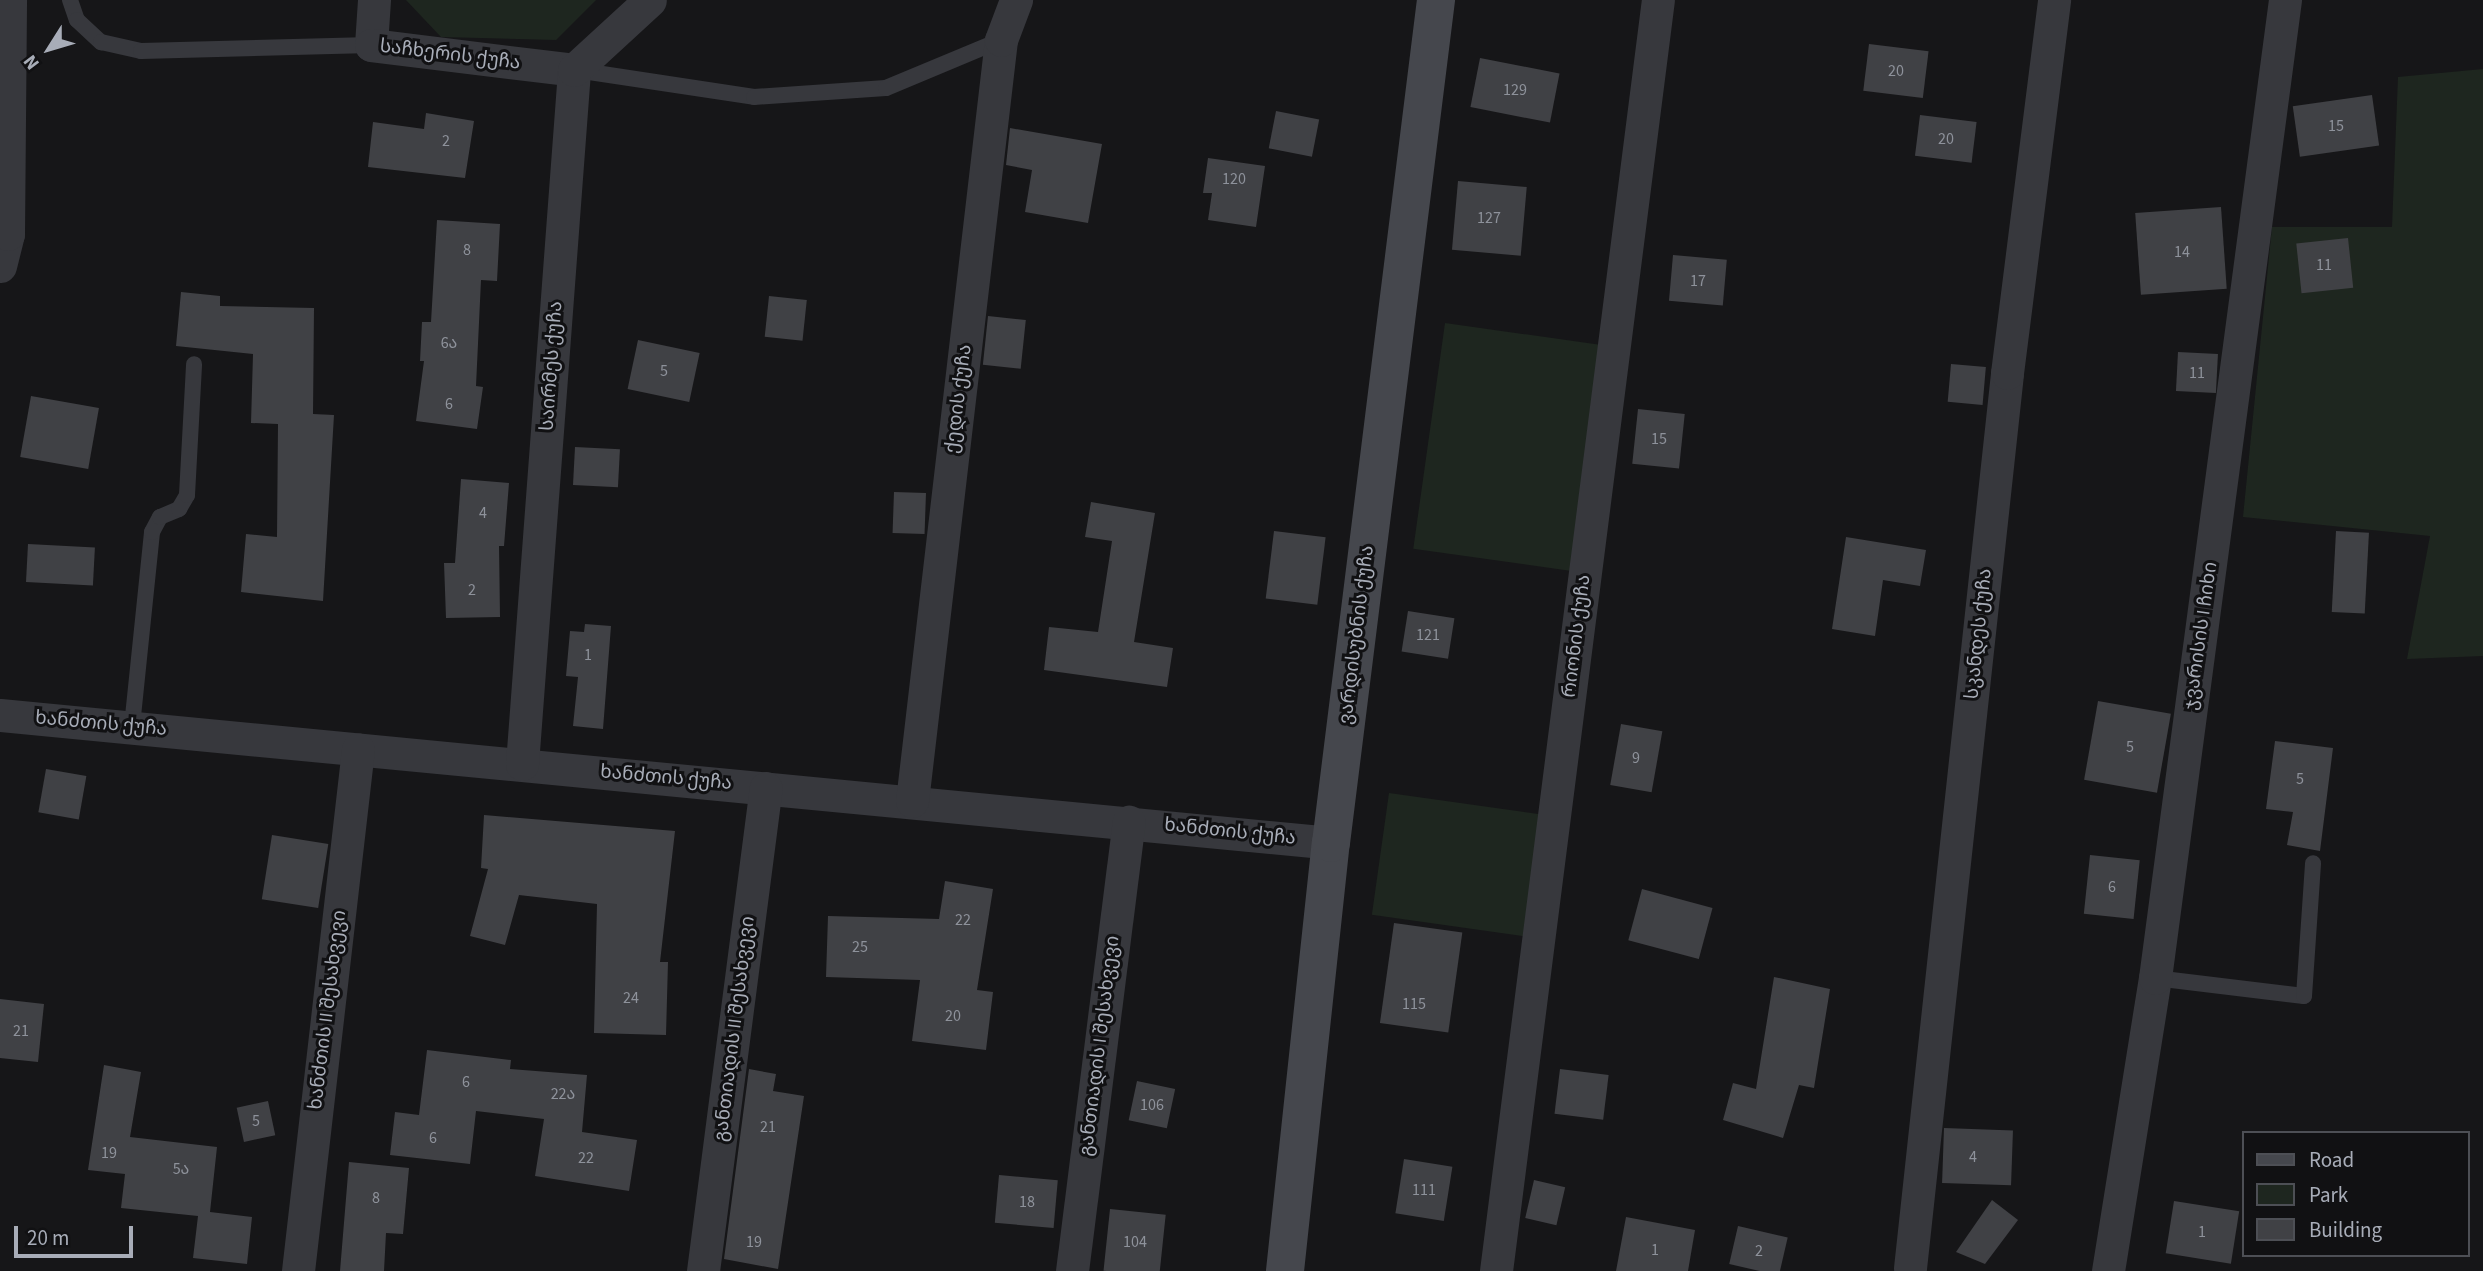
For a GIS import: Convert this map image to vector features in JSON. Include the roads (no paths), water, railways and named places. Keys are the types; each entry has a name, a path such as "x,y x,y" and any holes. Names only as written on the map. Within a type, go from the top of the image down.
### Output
{"street":[{"path":"0,266 8,234 10,0"},
{"name":"საჩხერის ქუჩა","path":"374,0 371,46 574,70"},
{"path":"574,70 650,0"},
{"name":"ქედის ქუჩა","path":"912,801 1001,40 1016,0"},
{"name":"ვარდისუბნის ქუჩა","path":"1285,1271 1332,843 1436,0"},
{"name":"რიონის ქუჩა","path":"1496,1271 1658,0"},
{"name":"სკანდეს ქუჩა","path":"1916,1270 2007,373 2054,0"},
{"name":"ჯვარისის I ჩიხი","path":"2108,1271 2155,978 2285,0"},
{"name":"საირმეს ქუჩა","path":"522,764 574,70"},
{"name":"ხანძთის ქუჩა","path":"1,719 132,726 1332,843"},
{"name":"ხანძთის II შესახვევი","path":"298,1271 358,749"},
{"name":"განთიადის II შესახვევი","path":"703,1271 766,788"},
{"name":"განთიადის I შესახვევი","path":"1072,1271 1129,822"}],"lane":[{"path":"70,0 77,20 101,42 141,51 371,46"},
{"path":"574,70 754,97 846,91 886,88 1001,40"},
{"path":"132,726 152,532 160,517 179,509 187,495 194,364"},
{"path":"2155,978 2304,996 2313,863"}]}
